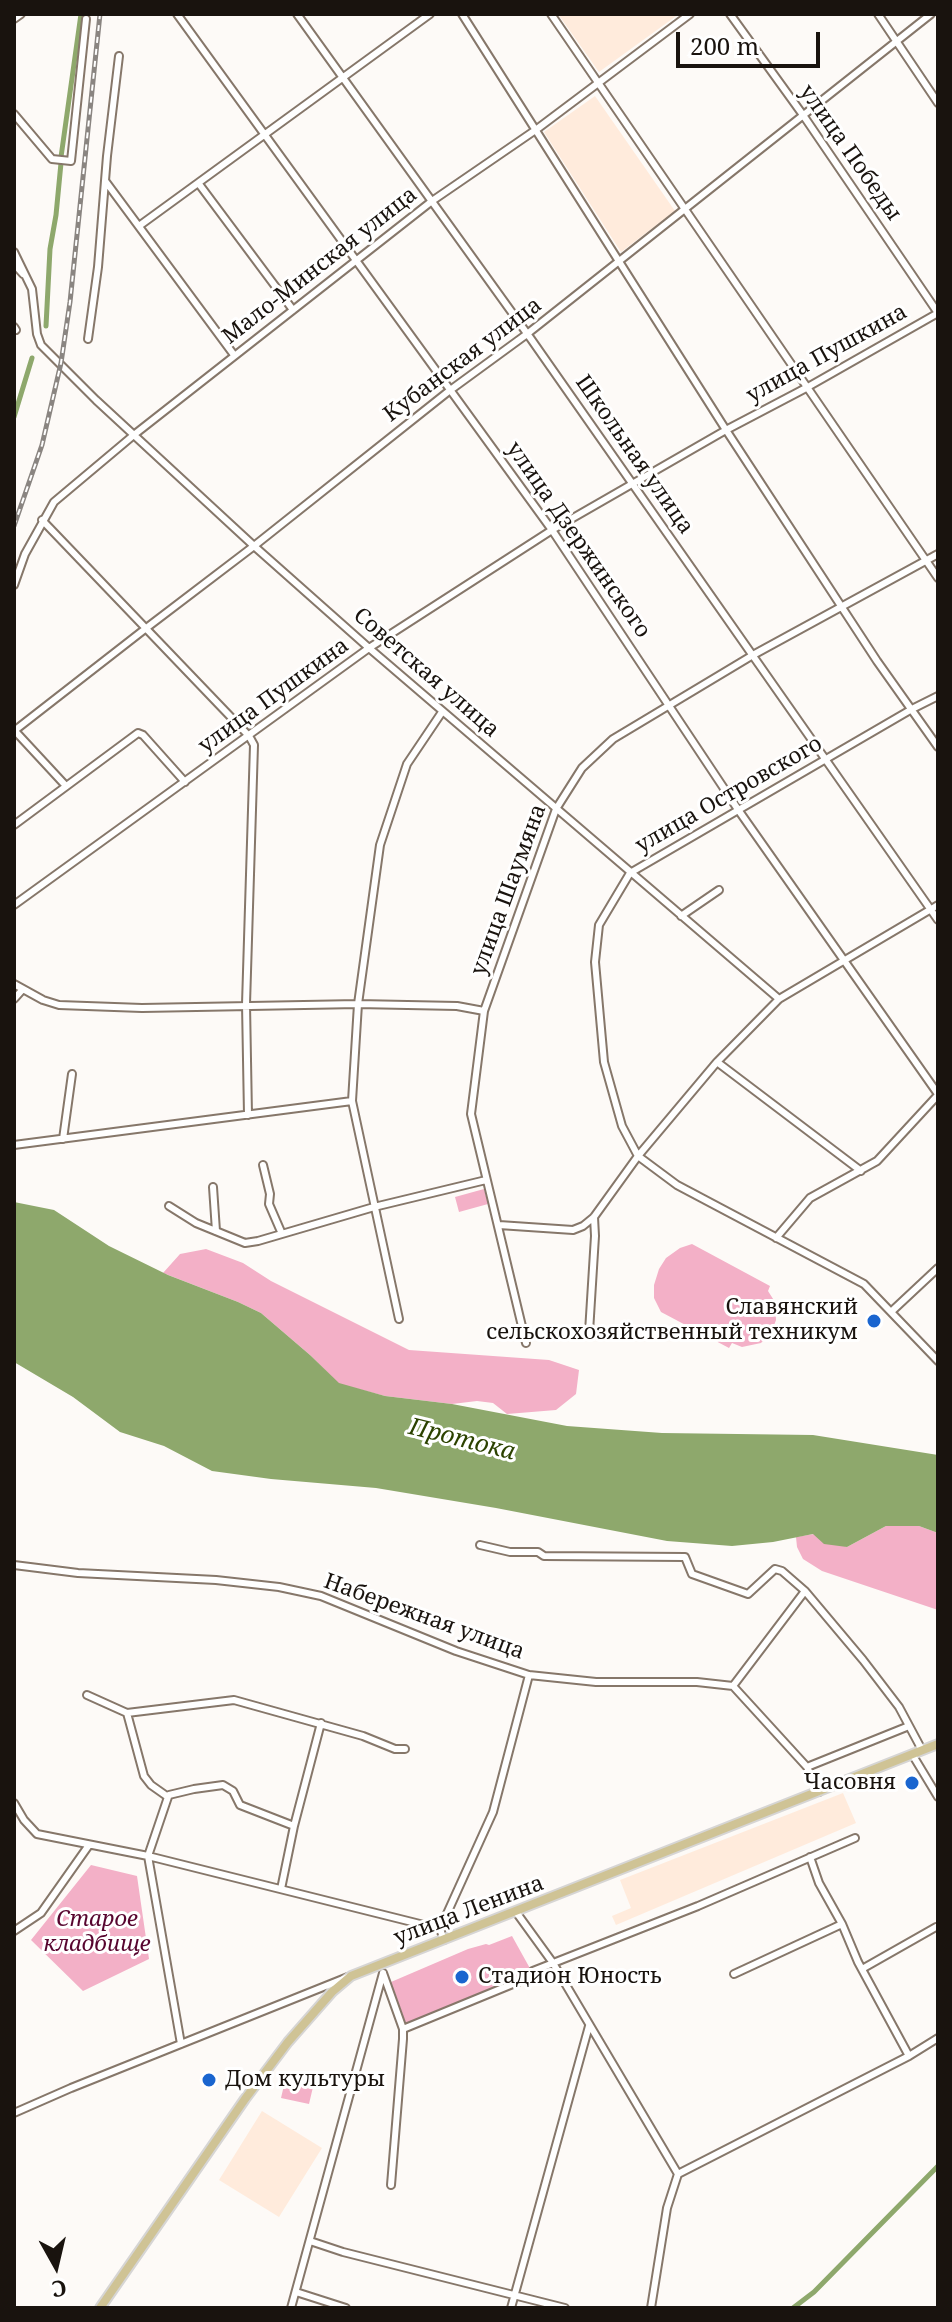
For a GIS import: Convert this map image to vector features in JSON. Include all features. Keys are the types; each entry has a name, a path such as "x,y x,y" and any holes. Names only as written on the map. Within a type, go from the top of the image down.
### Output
{"main road":[{"name":"улица Ленина","path":"331,1988 351,1976 938,1744"},
{"path":"100,2308 245,2099 331,1988"}],"street":[{"path":"14,19 21,14"},
{"name":"улица Дзержинского","path":"177,14 552,530 739,811 938,1094"},
{"name":"Школьная улица","path":"297,14 527,334 938,920"},
{"path":"139,226 430,14"},
{"path":"462,14 726,430 877,661 938,747"},
{"path":"551,14 938,578"},
{"name":"Мало-Минская улица","path":"14,585 25,554 54,502 234,355 432,201 537,129 690,14"},
{"name":"улица Победы","path":"730,14 938,313"},
{"path":"878,14 938,103"},
{"name":"Кубанская улица","path":"14,731 449,391 527,334 931,14"},
{"path":"14,114 52,159 71,161 86,19"},
{"path":"88,339 119,56"},
{"path":"106,182 234,355"},
{"path":"199,184 293,310"},
{"name":"Советская улица","path":"15,259 32,289 41,345 96,400 369,648 779,999"},
{"name":"улица Пушкина","path":"14,905 369,648 552,530 938,313"},
{"path":"42,520 249,736 254,745 246,1004 248,1115"},
{"name":"улица Шаумяна","path":"526,1343 471,1114 484,1011 556,809 582,768 613,739 753,655 938,554"},
{"name":"улица Островского","path":"638,1156 622,1126 604,1062 595,962 599,925 630,873 938,696"},
{"path":"399,1319 352,1101 358,1004 380,845 407,764 442,712"},
{"path":"14,731 66,786"},
{"path":"14,825 138,733 185,782"},
{"path":"681,916 719,890"},
{"path":"499,1225 573,1230 583,1226 594,1217 638,1156 717,1062 779,999 938,905"},
{"path":"14,984 59,1005 142,1008 358,1004 457,1006 484,1011"},
{"path":"14,999 23,989"},
{"path":"717,1062 861,1171"},
{"path":"63,1139 72,1074"},
{"path":"776,1238 810,1198 877,1161 938,1094"},
{"path":"14,1145 352,1101"},
{"path":"638,1156 677,1185 864,1284 938,1361"},
{"path":"263,1165 270,1194 269,1204 282,1234"},
{"path":"169,1206 196,1223 245,1243 486,1180"},
{"path":"213,1187 216,1231"},
{"path":"589,1332 594,1217"},
{"path":"892,1311 938,1268"},
{"path":"480,1545 510,1552 538,1552 544,1556 685,1557 692,1574 748,1594 775,1569 782,1571 805,1591 863,1660 899,1707 922,1750"},
{"name":"Набережная улица","path":"14,1565 78,1573 216,1580 279,1587 321,1596 456,1651 529,1675 596,1682 697,1682 733,1686"},
{"path":"805,1591 733,1686 807,1767 819,1792"},
{"path":"444,1940 440,1929 493,1812 529,1675"},
{"path":"87,1695 127,1713 234,1700 321,1723 395,1749 405,1749"},
{"path":"127,1713 144,1776 168,1797"},
{"path":"281,1889 321,1723"},
{"path":"807,1767 909,1726"},
{"path":"912,1754 938,1797"},
{"path":"181,2044 148,1856 169,1795 223,1785 233,1791 240,1805 294,1826"},
{"path":"14,1803 37,1834 148,1856 440,1929"},
{"path":"403,2029 520,1981 533,1971 698,1906 855,1838"},
{"path":"14,1931 41,1913 89,1845"},
{"path":"810,1857 819,1883 909,2056"},
{"path":"516,1912 553,1963 678,2174"},
{"path":"734,1974 842,1924"},
{"path":"862,1969 936,1927"},
{"path":"291,2308 388,1962"},
{"path":"383,1973 403,2029 391,2185"},
{"path":"14,2113 181,2044 331,1988"},
{"path":"511,2308 589,2026"},
{"path":"651,2308 667,2208 678,2174 909,2056 938,2038"},
{"path":"310,2241 565,2308"},
{"path":"296,2292 346,2308"}],"shaded area":[{"path":"558,14 679,14 599,72"},
{"path":"595,96 675,211 621,252 544,132"},
{"path":"843,1793 856,1823 616,1925 612,1916 631,1908 620,1880"},
{"path":"262,2111 322,2148 279,2217 219,2180"}],"green space":[{"path":"484,1189 488,1204 459,1212 455,1197"},
{"path":"692,1244 770,1286 768,1291 775,1302 776,1320 772,1331 761,1343 742,1347 732,1343 729,1348 661,1312 654,1298 659,1269 666,1258"},
{"path":"206,1249 243,1263 271,1281 409,1350 549,1360 579,1370 576,1394 556,1410 507,1414 493,1403 452,1404 385,1396 339,1384 261,1313 163,1273 180,1254"},
{"path":"886,1526 919,1526 938,1533 938,1610 822,1571 803,1559 797,1547 796,1537 814,1534 847,1547"},
{"name":"Старое кладбище","path":"91,1865 137,1876 149,1959 83,1991 31,1940"},
{"name":"Стадион Юность","path":"512,1936 532,1972 406,2024 391,1982 468,1949"},
{"path":"285,2081 313,2087 309,2104 281,2098"}],"water":[{"name":"Протока","path":"14,1202 54,1210 109,1246 168,1275 261,1313 339,1383 385,1396 452,1404 567,1426 662,1433 813,1435 938,1455 938,1533 919,1526 886,1526 847,1547 824,1544 813,1534 732,1546 667,1541 376,1488 212,1471 164,1446 120,1432 73,1397 14,1362"}],"waterway":[{"path":"61,157 81,14"},
{"path":"46,326 50,249 61,163"},
{"path":"14,417 32,358"},
{"path":"793,2308 814,2292 938,2166"}],"railway":[{"path":"14,526 42,445 61,363 100,14"}],"place":[{"name":"Славянский сельскохозяйственный техникум","path":"874,1321"},
{"name":"Часовня","path":"912,1783"},
{"name":"Стадион Юность","path":"462,1977"},
{"name":"Дом культуры","path":"209,2080"}]}
